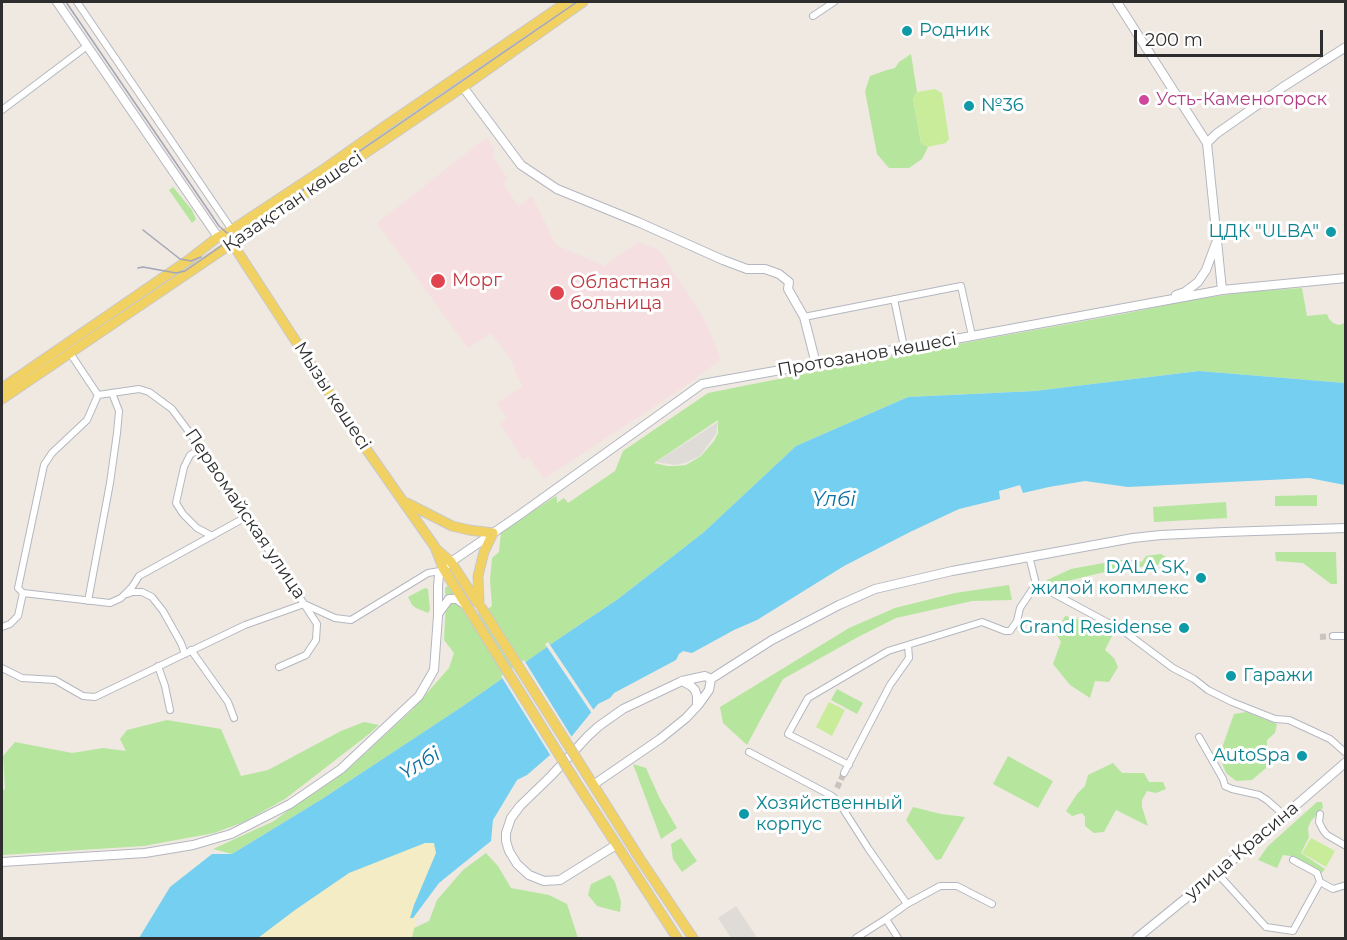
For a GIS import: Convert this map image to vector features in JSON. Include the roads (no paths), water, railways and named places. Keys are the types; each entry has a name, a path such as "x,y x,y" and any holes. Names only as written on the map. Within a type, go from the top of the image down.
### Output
{"main road":[{"path":"57,2 218,237 232,243"},
{"name":"Қазақстан көшесі","path":"2,388 68,342 216,254 456,77 567,2"},
{"name":"Қазақстан көшесі","path":"2,399 70,353 218,237 326,173 463,87 583,2"},
{"path":"456,77 463,87"},
{"path":"216,254 231,254 242,258 242,244 248,232"},
{"name":"Мызы көшесі","path":"232,243 362,443 435,547"},
{"path":"68,342 70,353"},
{"path":"404,502 452,526 493,533 484,552 478,576 480,606"},
{"path":"593,785 660,739 686,718 709,690 711,678 772,640 875,589 952,571 1133,538 1346,528"},
{"path":"435,547 451,562 480,606 693,939"},
{"path":"435,547 441,569 677,939"},
{"path":"2,862 146,853 193,845 231,834 290,804 340,769 419,696 434,670 438,586 441,569"},
{"path":"616,845 560,880 544,881 529,875 517,864 509,851 506,833 511,818 520,806 599,726 623,709 682,681 698,676 711,678"},
{"path":"682,681 695,690 696,707"},
{"path":"631,869 642,862"}],"street":[{"path":"77,2 232,230"},
{"path":"813,16 834,2"},
{"path":"1117,2 1207,143 1222,290"},
{"path":"2,110 87,46"},
{"path":"1207,143 1216,134 1283,87 1346,46"},
{"path":"463,87 521,165 557,189 723,260 747,269 765,269 779,274 789,282 788,289 804,317 816,364"},
{"path":"1166,300 1185,292 1198,282 1206,270 1217,239"},
{"name":"Протозанов көшесі","path":"441,569 702,384 1222,290 1346,278"},
{"path":"804,317 961,286 972,336"},
{"path":"894,299 904,347"},
{"path":"70,353 98,395 87,420 52,453 44,465 18,588 23,593 110,603 132,592 142,592 152,597 163,611 181,643 228,702 234,718"},
{"name":"Первомайская улица","path":"98,395 139,389 149,392 172,409 201,448 304,604 335,618 351,620 428,573 441,569"},
{"path":"88,600 117,433 119,411 112,393"},
{"path":"201,448 190,455 184,467 176,502 183,514 197,528 212,536"},
{"path":"121,598 139,576 246,517"},
{"path":"1029,556 1036,584 1125,632 1173,668 1194,679 1208,690 1275,719 1289,720 1330,739 1346,753"},
{"path":"849,765 788,734 808,698 888,651 982,622 1010,631 1017,621 1020,608 1036,584"},
{"path":"2,627 10,624 18,616 23,593"},
{"path":"438,614 449,599 457,599 468,609"},
{"path":"2,668 22,678 55,680 83,696 95,697 245,625 304,604 317,624 316,640 306,655 279,667"},
{"path":"1333,636 1346,636"},
{"path":"844,773 890,686 909,658 908,645"},
{"path":"158,666 170,710"},
{"path":"1199,737 1225,786 1259,795 1284,815"},
{"path":"749,752 838,801 907,904"},
{"name":"улица Красина","path":"1137,939 1346,762"},
{"path":"832,796 837,788"},
{"path":"1320,814 1319,822 1323,830 1346,846"},
{"path":"1293,860 1317,873 1320,882 1334,889 1346,885"},
{"path":"1217,873 1266,927 1293,931 1320,882"},
{"path":"856,939 907,904 940,886 957,886 992,904"},
{"path":"886,920 898,939"}],"water":[{"name":"Үлбі","path":"1199,371 1345,383 1345,485 1309,478 1128,487 1085,481 1023,493 1020,485 999,491 1000,499 959,509 910,532 844,566 757,620 692,653 683,651 676,660 598,704 572,736 527,775 517,780 493,820 491,841 439,883 413,918 410,918 414,905 436,853 434,843 425,843 349,873 258,938 139,938 170,887 212,854 232,854 322,799 463,706 618,599 704,532 796,446 908,397 1035,391"}],"tunnel":[{"path":"1320,637 1333,636"},
{"path":"837,788 844,773"}],"tram line":[{"path":"66,2 219,226 227,233 237,234"},
{"path":"138,268 176,273 185,271 577,2"},
{"path":"143,230 180,259 191,261 201,257"}],"place":[{"name":"Родник","path":"907,31"},
{"name":"Усть-Каменогорск","path":"1144,100"},
{"name":"№36","path":"969,106"},
{"name":"ЦДК \"ULBA\"","path":"1331,232"},
{"name":"Морг","path":"438,281"},
{"name":"Областная больница","path":"557,293"},
{"name":"DALA SK, жилой копмлекс","path":"1201,578"},
{"name":"Grand Residense","path":"1184,628"},
{"name":"Гаражи","path":"1231,676"},
{"name":"AutoSpa","path":"1302,756"},
{"name":"Хозяйственный корпус","path":"744,814"}]}
